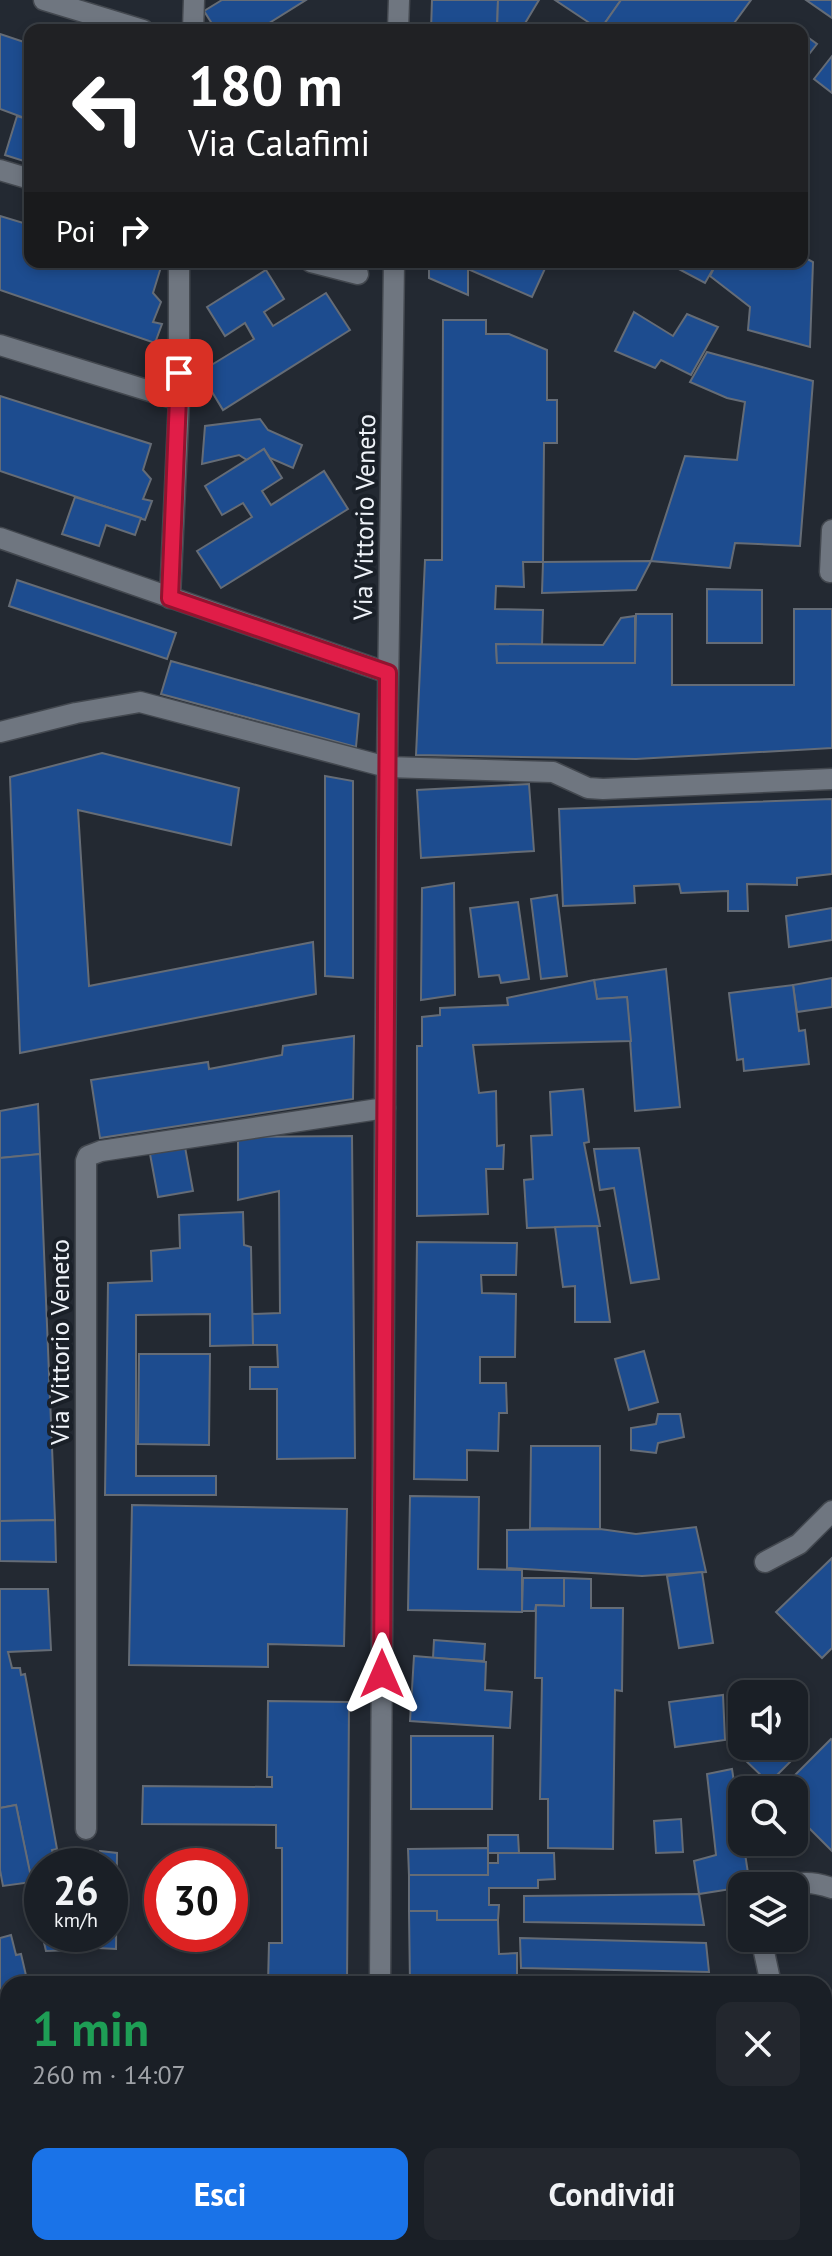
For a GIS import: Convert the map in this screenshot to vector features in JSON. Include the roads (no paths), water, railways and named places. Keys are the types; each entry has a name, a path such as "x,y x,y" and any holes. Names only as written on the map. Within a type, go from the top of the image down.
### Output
{"street":[{"path":"44,0 123,24"},
{"path":"193,24 194,0"},
{"path":"398,24 399,0"},
{"path":"0,170 24,177"},
{"path":"170,598 179,400 179,268"},
{"path":"334,268 358,274"},
{"name":"Via Vittorio Veneto","path":"380,1976 387,767 394,268"},
{"path":"0,345 179,400"},
{"path":"830,572 832,530"},
{"path":"0,538 388,673"},
{"path":"0,732 76,713 140,702 387,767 553,772 588,788 603,789 832,779"},
{"name":"Via Vittorio Veneto","path":"86,1829 88,1156 101,1151 385,1108"},
{"path":"765,1562 799,1544 832,1511"},
{"path":"808,1885 820,1884 832,1888"},
{"path":"764,1952 769,1976"}]}
